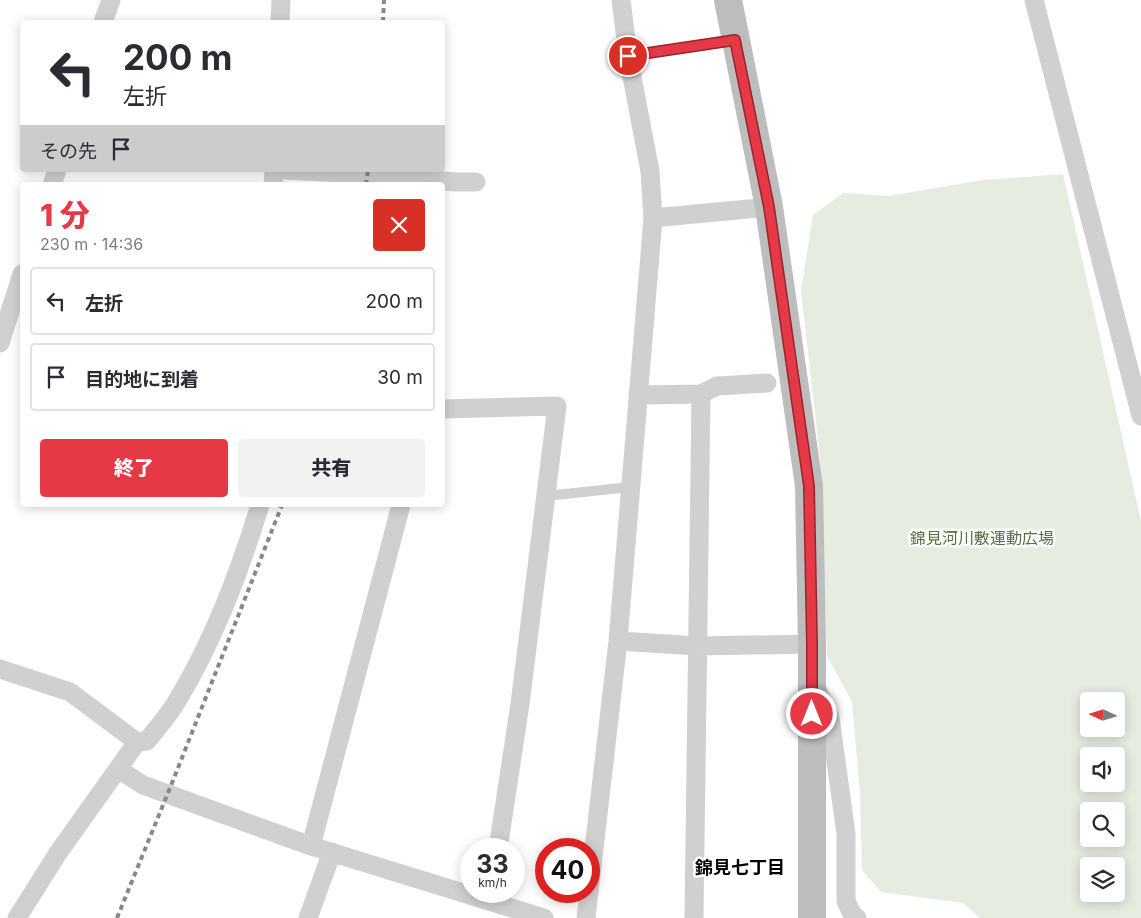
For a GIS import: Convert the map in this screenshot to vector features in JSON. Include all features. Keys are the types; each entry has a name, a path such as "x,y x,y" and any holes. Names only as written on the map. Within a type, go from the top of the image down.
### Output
{"street":[{"path":"104,20 111,0"},
{"path":"280,20 281,0"},
{"path":"586,918 618,641 653,218 650,171 628,56 621,0"},
{"path":"728,0 769,207 781,382 809,486 812,644 812,918"},
{"path":"1034,0 1141,416"},
{"path":"326,172 476,182"},
{"path":"653,218 769,207"},
{"path":"0,343 20,280"},
{"path":"638,395 701,394 717,386 781,382"},
{"path":"694,918 701,394"},
{"path":"445,409 557,406 520,704 500,838"},
{"path":"0,669 70,692 137,742 147,741 176,703 204,653 244,558 259,507"},
{"path":"311,846 400,507"},
{"path":"618,641 698,646 812,644"},
{"path":"812,677 830,718 846,834 846,901 852,914 857,918"},
{"path":"17,918 58,853 137,742"},
{"path":"118,769 143,785 311,846 544,918"},
{"path":"308,918 332,852"}],"lane":[{"path":"628,56 735,40"},
{"path":"546,496 630,487"}],"green space":[{"name":"錦見河川敷運動広場","path":"1063,174 1141,521 1141,918 980,918 963,903 881,892 862,870 860,794 852,702 827,656 822,475 801,291 813,215 843,193 889,196 983,180"}],"railway":[{"path":"383,20 384,0"},
{"path":"366,182 368,172"},
{"path":"117,918 281,507"}],"district":[{"name":"錦見七丁目","path":"740,868"}],"route":[{"path":"628,56 735,40 769,207 809,486 812,714"}]}
